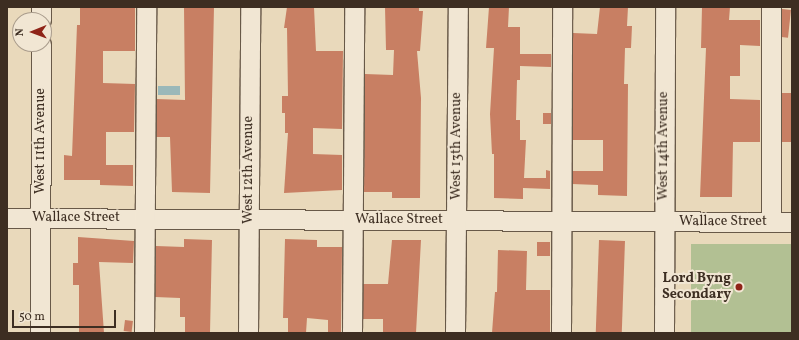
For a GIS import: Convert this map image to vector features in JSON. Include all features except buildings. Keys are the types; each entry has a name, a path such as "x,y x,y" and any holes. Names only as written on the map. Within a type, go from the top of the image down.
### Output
{"street":[{"path":"144,333 146,7"},
{"name":"West 12th Avenue","path":"248,333 250,7"},
{"path":"352,333 354,7"},
{"name":"West 13th Avenue","path":"455,333 458,7"},
{"path":"560,333 562,7"},
{"name":"West 14th Avenue","path":"664,333 665,7"},
{"path":"770,222 771,7"},
{"name":"West 11th Avenue","path":"40,333 41,52"},
{"name":"Wallace Street","path":"7,218 792,222"}],"green space":[{"name":"Lord Byng Secondary","path":"691,244 792,244 792,333 691,333"}],"water":[{"path":"158,86 180,86 180,95 158,95"}],"place":[{"name":"Lord Byng Secondary","path":"739,287"}]}
